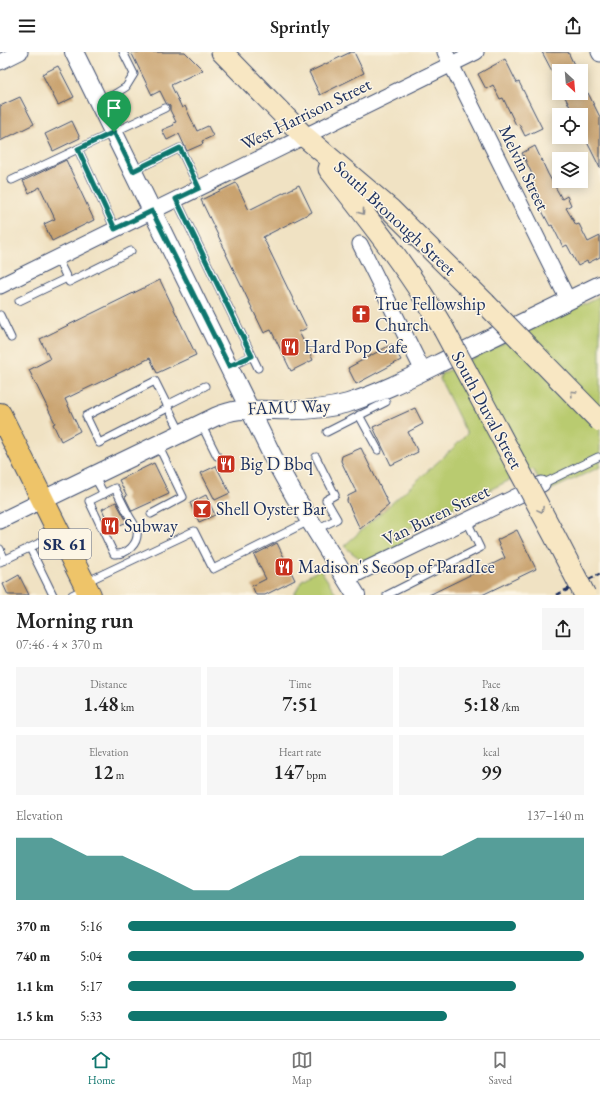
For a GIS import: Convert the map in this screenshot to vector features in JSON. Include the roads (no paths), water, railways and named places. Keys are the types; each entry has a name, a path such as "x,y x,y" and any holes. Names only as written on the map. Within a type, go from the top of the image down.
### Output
{"main road":[{"name":"South Bronough Street","path":"222,52 304,136 390,209 485,303 600,421"},
{"name":"South Duval Street","path":"304,136 388,246 443,328 585,595"},
{"name":"SR 61","path":"0,414 60,533 83,590"}],"street":[{"path":"0,62 20,52"},
{"path":"74,52 274,459 312,525 356,595"},
{"name":"West Harrison Street","path":"0,286 304,136 448,58 476,52"},
{"name":"Melvin Street","path":"448,58 568,300"},
{"path":"360,244 423,372"},
{"name":"FAMU Way","path":"43,500 231,411 241,409 284,410 323,408 348,403 373,401 423,372 600,284"},
{"name":"Van Buren Street","path":"346,579 542,484"},
{"path":"0,521 43,500"}],"lane":[{"path":"99,104 126,87 134,74 123,52"},
{"path":"12,180 165,108"},
{"path":"133,171 180,148 199,188"},
{"path":"78,149 115,229"},
{"path":"176,199 258,368"},
{"path":"57,258 69,282 131,251"},
{"path":"19,301 67,278"},
{"path":"0,314 12,338"},
{"path":"229,366 252,356"},
{"path":"181,434 168,407 155,381 86,416 99,443 168,407 205,386"},
{"path":"327,432 359,415 373,401 386,402"},
{"path":"359,415 378,450"},
{"path":"201,424 217,456"},
{"path":"151,514 183,497 158,445"},
{"path":"83,590 194,531 213,569 312,525 337,519 326,500 335,495 316,457"},
{"path":"542,484 598,457"},
{"path":"94,476 104,494"},
{"path":"115,488 137,530 136,542 130,549 123,553 114,554 89,501 104,494 115,488"},
{"path":"387,595 480,548 467,521"},
{"path":"0,549 3,561 60,533"},
{"path":"30,548 52,595"}],"railway":[{"path":"556,595 600,574"}],"place":[{"name":"True Fellowship Church","path":"361,314"},
{"name":"Hard Pop Cafe","path":"290,347"},
{"name":"Big D Bbq","path":"226,464"},
{"name":"Shell Oyster Bar","path":"202,509"},
{"name":"Subway","path":"110,526"},
{"name":"Madison's Scoop of ParadIce","path":"284,567"}]}
